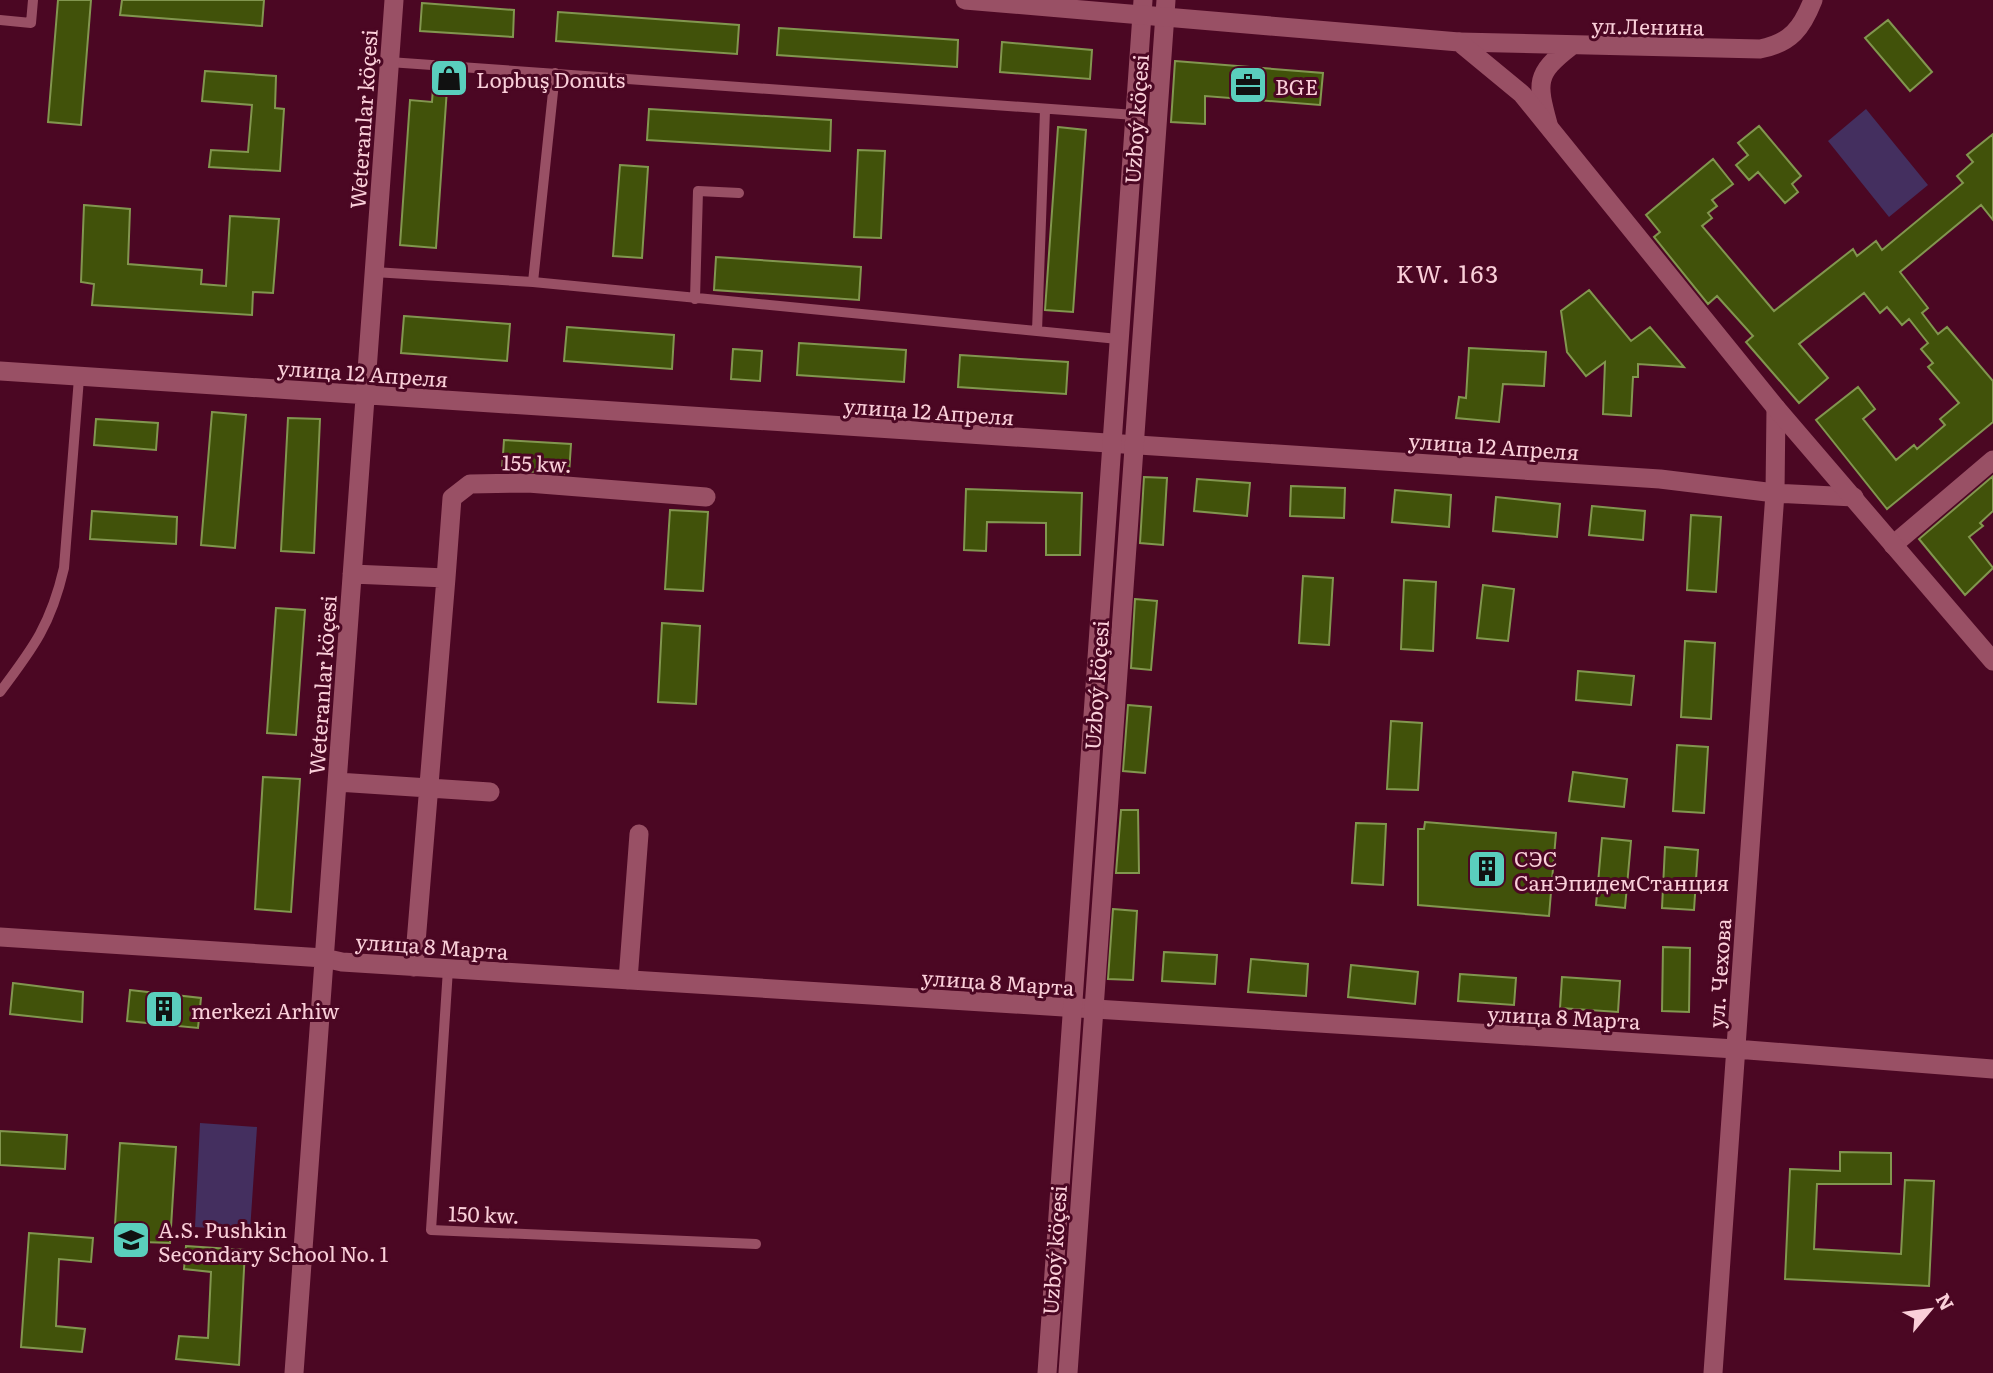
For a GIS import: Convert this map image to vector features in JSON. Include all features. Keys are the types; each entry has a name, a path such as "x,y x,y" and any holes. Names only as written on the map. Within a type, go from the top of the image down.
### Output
{"street":[{"name":"Weteranlar köçesi","path":"294,1373 394,0"},
{"name":"ул.Ленина","path":"965,0 1166,8 1459,43 1760,49 1778,45 1793,36 1804,22 1813,0"},
{"name":"Uzboý köçesi","path":"1068,1373 1083,1010 1118,339 1142,8"},
{"name":"Uzboý köçesi","path":"1048,1373 1136,446 1166,8"},
{"path":"1459,43 1522,94 1548,124 1776,408 1993,661"},
{"path":"1548,124 1539,91 1540,79 1551,62 1570,47"},
{"name":"улица 12 Апреля","path":"0,371 1113,446 1660,479 1775,493 1854,497"},
{"name":"ул. Чехова","path":"1713,1373 1775,493 1776,408"},
{"path":"1893,545 1993,460"},
{"name":"155 kw.","path":"414,967 452,498 470,484 528,483 706,496"},
{"path":"352,574 446,578"},
{"path":"337,782 490,792"},
{"path":"628,981 639,834"},
{"name":"улица 8 Марта","path":"0,937 628,981 1735,1049 1993,1069"}],"lane":[{"path":"0,20 31,23 33,0"},
{"path":"389,62 1135,116"},
{"path":"533,282 555,74"},
{"path":"1037,331 1045,110"},
{"path":"695,299 698,191 738,193"},
{"path":"374,272 533,282 1118,339"},
{"path":"0,692 44,631 58,595 64,568 79,378"},
{"name":"150 kw.","path":"448,969 430,1230 756,1244"}],"shaded area":[{"path":"1866,109 1928,185 1889,217 1828,141"},
{"path":"200,1123 257,1127 250,1231 195,1227"}],"building":[{"path":"58,0 91,0 81,125 48,122"},
{"path":"122,0 264,0 262,26 120,15"},
{"path":"422,3 514,10 513,37 420,31"},
{"path":"558,12 739,25 737,54 556,41"},
{"path":"1888,20 1932,72 1910,91 1865,38"},
{"path":"779,28 958,40 957,67 777,55"},
{"path":"1002,42 1092,50 1090,79 1000,72"},
{"name":"BGE","path":"1175,61 1323,73 1320,105 1205,96 1205,124 1171,122"},
{"path":"205,71 276,76 275,108 284,109 280,171 209,167 211,150 248,152 252,105 202,101"},
{"path":"434,73 448,74 436,248 400,245 410,100 432,102"},
{"path":"649,109 831,120 830,151 647,140"},
{"path":"1759,126 1801,176 1792,184 1798,192 1785,203 1758,172 1749,180 1736,165 1748,155 1738,143"},
{"path":"1058,127 1086,130 1073,312 1045,310"},
{"path":"1993,134 1993,220 1981,205 1900,272 1928,308 1922,313 1938,334 1947,327 1993,381 1993,422 1887,509 1816,420 1858,387 1875,409 1863,419 1896,460 1914,445 1917,449 1945,425 1940,419 1959,403 1928,367 1933,363 1921,349 1928,343 1909,319 1902,325 1887,307 1880,313 1864,293 1799,344 1828,378 1799,403 1746,342 1753,336 1717,296 1708,304 1654,237 1660,232 1646,215 1713,159 1733,184 1712,200 1717,206 1708,213 1712,218 1702,226 1774,311 1853,249 1857,256 1876,241 1882,250 1963,183 1957,176 1973,162 1967,155"},
{"path":"858,150 885,151 881,238 854,237"},
{"path":"620,165 648,167 642,258 613,256"},
{"path":"84,205 130,209 128,264 202,270 201,284 226,286 230,216 279,219 273,293 253,292 252,315 92,305 94,284 81,282"},
{"path":"716,257 861,267 859,300 714,290"},
{"path":"1589,290 1631,341 1650,327 1684,367 1638,364 1638,377 1633,377 1631,416 1603,414 1605,362 1586,376 1567,352 1561,311"},
{"path":"404,316 510,324 507,361 401,353"},
{"path":"567,327 674,335 672,369 564,361"},
{"path":"799,343 906,350 904,382 797,375"},
{"path":"1469,348 1546,352 1544,386 1503,384 1499,422 1456,418 1459,397 1466,398"},
{"path":"733,349 762,351 760,381 731,379"},
{"path":"960,355 1068,362 1066,394 958,387"},
{"path":"212,412 246,415 235,548 201,545"},
{"path":"288,418 320,419 314,553 281,551"},
{"path":"96,419 158,423 156,450 94,445"},
{"path":"504,440 571,444 569,474 502,470"},
{"path":"1993,476 1993,511 1980,523 1983,526 1969,537 1993,568 1965,595 1919,539"},
{"path":"1144,477 1167,478 1163,545 1140,543"},
{"path":"1197,479 1250,483 1247,516 1194,511"},
{"path":"1291,486 1345,488 1344,518 1290,516"},
{"path":"966,489 1082,493 1080,555 1046,555 1046,523 987,522 986,551 964,550"},
{"path":"1395,490 1451,495 1449,527 1392,522"},
{"path":"1496,497 1560,504 1557,537 1493,531"},
{"path":"1592,506 1645,511 1643,540 1589,535"},
{"path":"670,510 708,512 703,591 665,589"},
{"path":"92,511 177,517 176,544 90,539"},
{"path":"1691,515 1721,517 1716,592 1687,590"},
{"path":"1303,576 1333,578 1329,645 1299,643"},
{"path":"1404,580 1436,582 1433,651 1401,649"},
{"path":"1483,585 1514,589 1508,641 1477,638"},
{"path":"1135,599 1157,601 1151,670 1131,668"},
{"path":"276,608 305,610 296,735 267,733"},
{"path":"662,623 700,626 696,704 658,702"},
{"path":"1685,641 1715,643 1711,719 1681,717"},
{"path":"1578,671 1634,676 1631,705 1576,700"},
{"path":"1128,705 1151,707 1145,773 1123,771"},
{"path":"1391,721 1422,723 1418,790 1387,789"},
{"path":"1677,745 1708,747 1704,813 1673,811"},
{"path":"1573,772 1627,779 1624,807 1569,801"},
{"path":"263,777 300,779 291,912 255,909"},
{"path":"1121,810 1138,810 1139,873 1116,873"},
{"name":"СЭС СанЭпидемСтанция","path":"1425,822 1556,833 1549,916 1418,905 1418,829 1424,829"},
{"path":"1356,823 1386,824 1383,885 1352,883"},
{"path":"1602,838 1631,841 1625,908 1596,905"},
{"path":"1665,847 1698,850 1694,910 1662,908"},
{"path":"1113,909 1137,911 1133,980 1108,979"},
{"path":"1663,947 1690,948 1689,1012 1662,1011"},
{"path":"1164,952 1217,955 1215,984 1162,981"},
{"path":"1251,959 1308,964 1306,996 1248,992"},
{"path":"1351,965 1418,972 1415,1004 1348,997"},
{"path":"1460,974 1516,978 1514,1005 1458,1001"},
{"path":"1562,977 1620,981 1618,1012 1560,1008"},
{"path":"13,983 83,992 82,1022 10,1014"},
{"name":"merkezi Arhiw","path":"130,990 201,998 198,1028 127,1021"},
{"path":"0,1131 67,1135 65,1169 0,1165"},
{"path":"120,1143 176,1147 170,1243 114,1241"},
{"path":"1840,1152 1891,1153 1891,1184 1817,1184 1814,1249 1901,1254 1905,1180 1934,1181 1929,1286 1785,1279 1790,1169 1840,1171"},
{"path":"29,1233 93,1238 91,1262 59,1259 56,1326 85,1329 82,1352 21,1347"},
{"path":"186,1246 245,1250 239,1365 176,1359 179,1336 208,1338 211,1272 184,1269"}],"place":[{"name":"Lopbuş Donuts","path":"449,78"},
{"name":"BGE","path":"1248,85"},
{"name":"СЭС СанЭпидемСтанция","path":"1487,869"},
{"name":"merkezi Arhiw","path":"164,1009"},
{"name":"A.S. Pushkin Secondary School No. 1","path":"131,1240"}],"district":[{"name":"KW. 163","path":"1448,272"}]}
